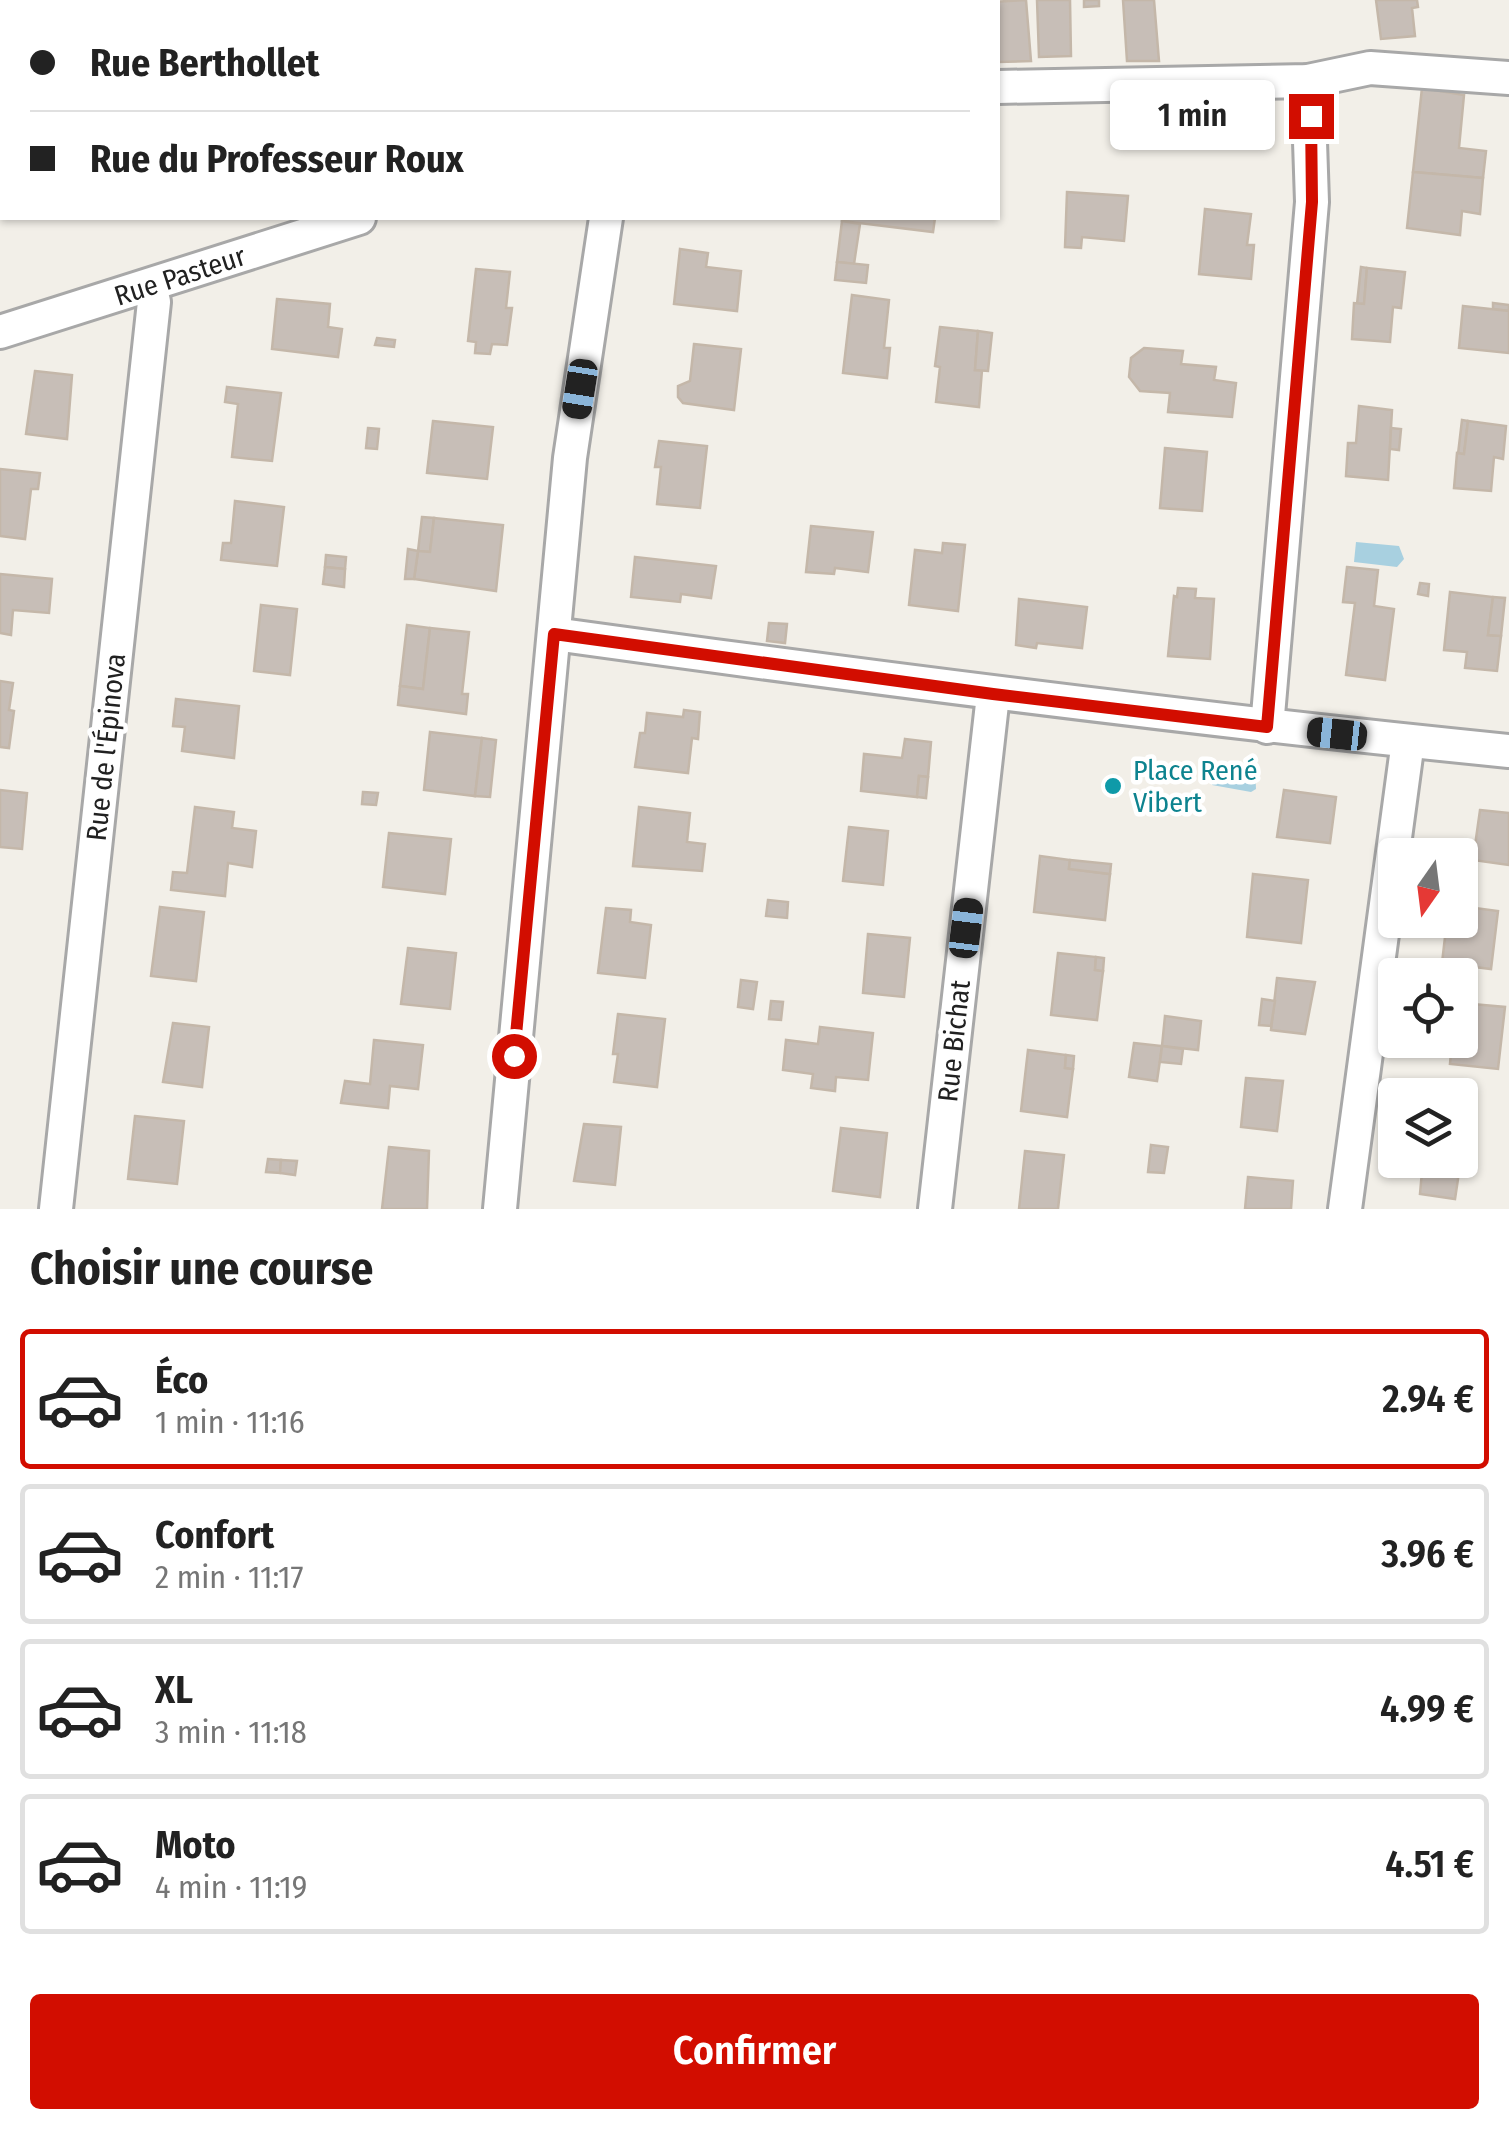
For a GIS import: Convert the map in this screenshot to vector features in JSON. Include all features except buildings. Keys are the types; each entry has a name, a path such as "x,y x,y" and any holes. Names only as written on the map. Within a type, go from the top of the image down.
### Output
{"street":[{"path":"1000,87 1308,82 1370,68 1509,78"},
{"path":"1267,727 1312,202 1308,82"},
{"name":"Rue Pasteur","path":"0,332 353,220"},
{"path":"500,1209 570,458 606,220"},
{"name":"Rue de l'Épinova","path":"56,1209 154,302 150,286"},
{"path":"554,634 993,694 1509,751"},
{"name":"Rue Bichat","path":"935,1209 993,694"},
{"path":"1345,1209 1408,740"}],"water":[{"path":"1356,542 1399,546 1404,559 1397,567 1354,562"},
{"path":"1215,765 1255,769 1256,789 1251,792 1212,785"}],"place":[{"name":"Place René Vibert","path":"1113,786"}],"route":[{"path":"514,1056 554,634 1267,727 1312,202 1311,116"}]}
